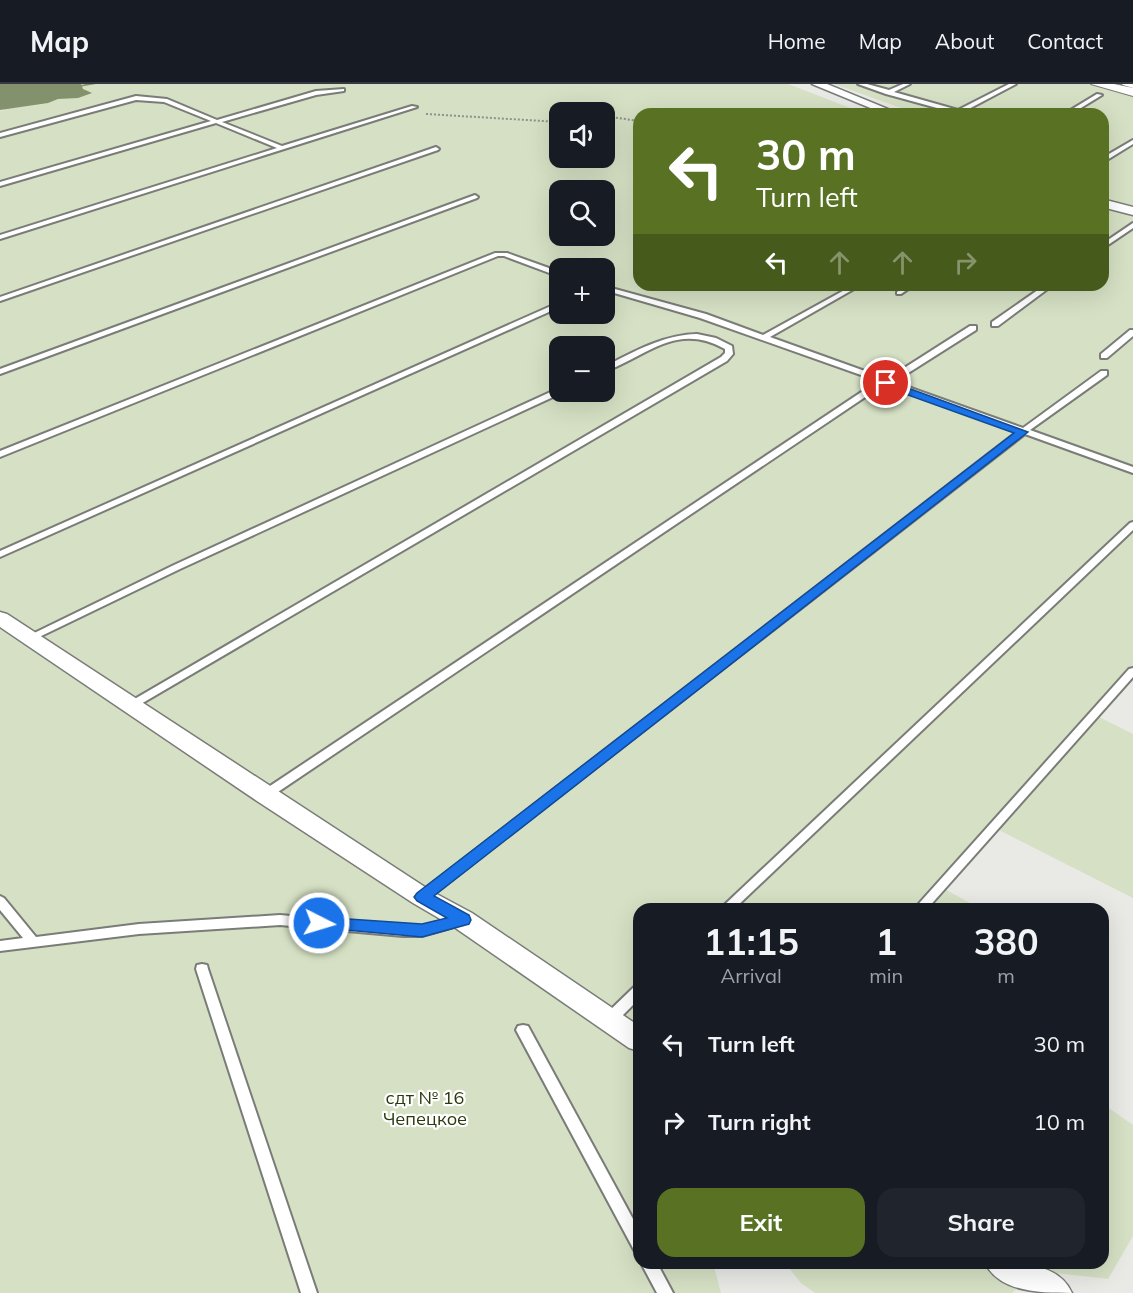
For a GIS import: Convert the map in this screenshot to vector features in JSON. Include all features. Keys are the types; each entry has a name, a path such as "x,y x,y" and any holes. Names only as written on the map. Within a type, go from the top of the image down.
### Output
{"street":[{"path":"817,84 879,108"},
{"path":"1098,90 1133,92"},
{"path":"1109,205 1133,211"},
{"path":"0,618 422,897 463,920 633,1036"},
{"path":"1012,1269 1056,1293"}],"lane":[{"path":"861,84 944,108"},
{"path":"888,93 907,84"},
{"path":"971,108 1013,84"},
{"path":"1125,84 1133,86"},
{"path":"0,184 316,93 342,90"},
{"path":"1075,108 1098,90"},
{"path":"0,135 142,97 165,100 281,148"},
{"path":"0,237 414,107"},
{"path":"1109,157 1133,142"},
{"path":"0,299 436,148"},
{"path":"0,372 475,197"},
{"path":"1109,242 1133,225"},
{"path":"0,454 497,254 505,254 549,271"},
{"path":"615,291 703,316 1133,470"},
{"path":"763,338 847,291"},
{"path":"995,324 1042,291"},
{"path":"0,554 549,308"},
{"path":"266,795 884,382 973,328"},
{"path":"1104,356 1133,332"},
{"path":"130,706 724,359 729,354 729,348 706,336 687,334 615,365"},
{"path":"422,897 1022,432 1104,373"},
{"path":"29,638 177,567 549,396"},
{"path":"732,903 1133,525"},
{"path":"925,903 1133,671"},
{"path":"0,901 32,940"},
{"path":"0,946 32,940 139,929 280,920 422,931 463,920"},
{"path":"202,969 309,1293"},
{"path":"610,1019 633,997"},
{"path":"523,1030 633,1234"},
{"path":"652,1269 665,1293"}],"path":[{"path":"399,112 549,121"},
{"path":"615,118 633,120"}],"green space":[{"name":"сдт № 16 Чепецкое","path":"0,84 788,84 850,108 633,108 633,291 1109,291 1109,108 901,108 834,84 1133,84 1133,680 1099,717 1133,734 1133,898 989,825 941,887 970,903 633,903 633,1269 715,1269 721,1293 0,1293 0,111 5,110 0,107"},
{"path":"1109,1108 1133,1125 1133,1236 1108,1279 1021,1269 1109,1269"},
{"path":"790,1269 1021,1269 1017,1289 1012,1293 815,1293 801,1283"}],"shaded area":[{"path":"0,84 81,84 83,89 92,93 78,98 58,99 48,103 0,110"}],"waterway":[{"path":"73,87 94,84"}],"route":[{"path":"319,923 422,931 463,920 422,897 1022,432 886,383"}]}
